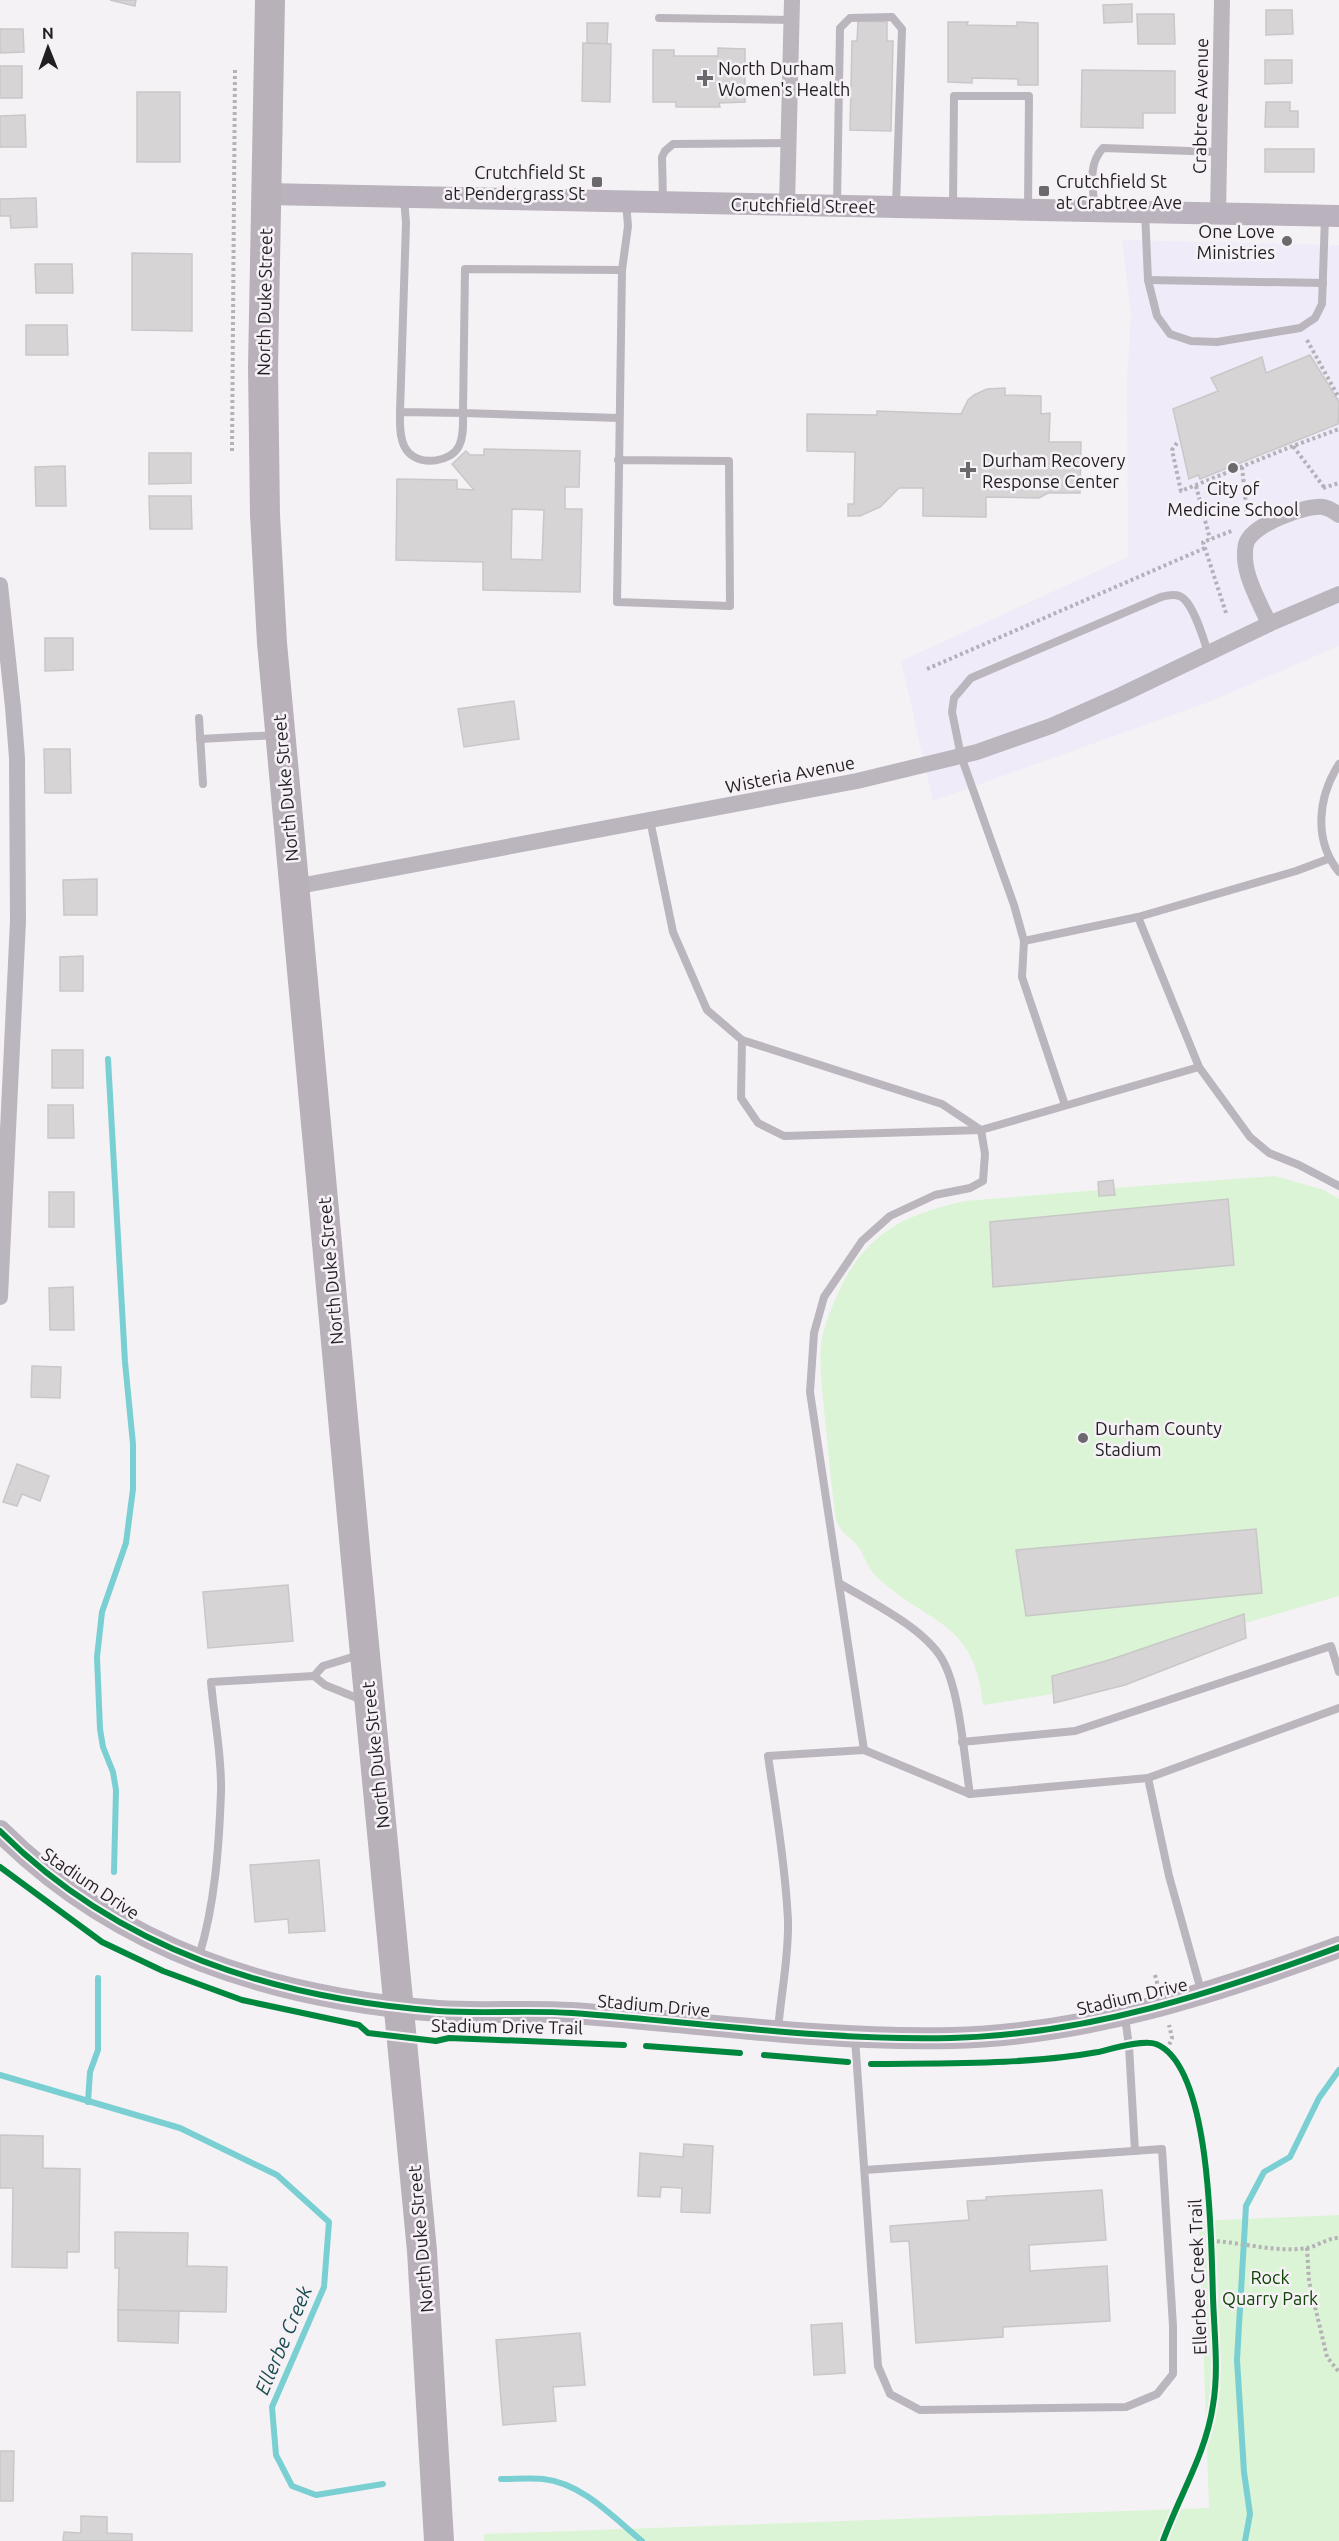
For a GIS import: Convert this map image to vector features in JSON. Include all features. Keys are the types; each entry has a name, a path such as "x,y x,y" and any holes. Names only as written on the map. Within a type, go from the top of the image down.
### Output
{"highway":[{"name":"North Duke Street","path":"270,0 263,367 266,515 272,643 369,1703 422,2251 439,2541"}],"street":[{"path":"787,205 792,0"},
{"name":"Crabtree Avenue","path":"1218,213 1222,0"},
{"name":"Crutchfield Street","path":"266,194 1332,216"},
{"path":"1269,624 1245,563 1247,543 1251,534 1265,525 1306,509 1330,508 1339,515"},
{"path":"0,585 14,707 18,921 0,1297"},
{"name":"Wisteria Avenue","path":"294,887 856,781 961,756 1052,726 1269,624 1339,594"},
{"name":"Stadium Drive","path":"0,1831 55,1880 109,1918 175,1951 288,1989 354,2002 443,2011 567,2013 855,2036 953,2038 1034,2031 1125,2016 1261,1976 1339,1947"}],"lane":[{"path":"837,206 840,28 850,18 892,17 902,29 896,207"},
{"path":"659,18 792,20"},
{"path":"953,208 954,96 1029,96 1028,209"},
{"path":"663,202 662,157 673,144 789,143"},
{"path":"1095,211 1092,168 1094,157 1103,148 1219,152"},
{"path":"404,197 406,223 400,429 403,443 409,453 418,459 434,460 450,457 459,447 463,434 465,269 622,270"},
{"path":"618,460 729,461 730,606 617,602 618,460 622,270 628,226 626,201"},
{"path":"1145,212 1148,280 1157,316 1170,334 1191,341 1216,342 1300,328 1315,318 1322,304 1332,216"},
{"path":"1148,280 1323,283"},
{"path":"400,412 619,418"},
{"path":"1065,1105 1022,977 1024,941 1014,905 961,756 951,712 954,698 971,678 1161,597 1173,595 1184,598 1209,652"},
{"path":"199,718 203,784"},
{"path":"200,739 280,735"},
{"path":"1339,764 1328,782 1323,800 1322,830 1328,859 1339,872"},
{"path":"650,820 673,932 707,1010 742,1040 942,1104 981,1130 985,1154 983,1181 970,1188 935,1195 890,1216 862,1241 824,1297 814,1332 810,1392 864,1750"},
{"path":"1024,941 1138,917 1296,871 1328,859"},
{"path":"1138,917 1199,1067 1250,1137 1269,1153 1299,1165 1339,1186"},
{"path":"742,1040 741,1098 759,1123 784,1136 981,1130 1199,1067"},
{"path":"839,1583 898,1619 925,1640 941,1658 952,1680 970,1794"},
{"path":"962,1742 1075,1731 1331,1646 1339,1671"},
{"path":"315,1676 323,1666 365,1653"},
{"path":"198,1960 207,1929 221,1791 211,1682 315,1676 325,1685 369,1703"},
{"path":"778,2030 787,1956 788,1921 768,1756 864,1750 970,1794 1148,1778 1339,1708"},
{"path":"1148,1778 1169,1876 1203,1994"},
{"path":"1125,2016 1136,2151"},
{"path":"855,2036 878,2366 890,2394 920,2410 1126,2407 1157,2394 1173,2374 1173,2325 1162,2149 865,2170"}],"path":[{"path":"232,451 235,68"},
{"path":"1307,340 1339,398"},
{"path":"1177,443 1172,450 1181,491 1339,429"},
{"path":"1293,446 1324,488"},
{"path":"1242,467 1247,514"},
{"path":"1196,486 1210,539"},
{"path":"927,669 1205,548"},
{"path":"1155,1975 1158,1986"},
{"path":"1167,2050 1172,2038 1169,2025"},
{"path":"1129,2046 1153,2043 1167,2050 1172,2057"},
{"path":"1211,2241 1231,2241 1261,2248 1307,2248 1339,2238"},
{"path":"1307,2248 1310,2281 1327,2357 1339,2372"}],"shaded area":[{"name":"City of Medicine School","path":"1122,240 1339,245 1339,646 1209,702 933,801 901,661 1128,557 1127,380 1131,314"}],"green space":[{"name":"Durham County Stadium","path":"1275,1176 1324,1190 1339,1199 1339,1596 1245,1623 1246,1638 1125,1685 1054,1703 1053,1694 983,1705 978,1676 970,1655 959,1639 945,1626 875,1575 859,1548 843,1532 836,1520 822,1392 821,1355 827,1321 846,1277 871,1244 903,1221 921,1213 965,1201 1099,1190 1098,1182 1113,1180 1114,1188"},
{"name":"Rock Quarry Park","path":"1339,2215 1339,2541 484,2541 484,2534 1209,2508 1199,2221"}],"building":[{"path":"110,0 136,0 135,6"},
{"path":"1132,4 1132,22 1104,23 1103,5"},
{"path":"1266,10 1292,10 1293,34 1266,35"},
{"path":"1137,14 1174,14 1175,44 1138,44"},
{"path":"858,21 887,22 887,41 893,41 891,131 850,130 852,41 857,41"},
{"path":"948,22 968,22 967,25 1017,26 1017,22 1038,23 1038,85 1018,85 1018,79 972,78 972,83 948,82"},
{"path":"587,23 608,23 607,44 587,43"},
{"path":"0,29 23,29 24,52 0,53"},
{"path":"583,43 611,44 610,102 582,101"},
{"path":"718,48 745,49 745,102 719,103 720,107 676,107 676,102 653,102 653,50 674,50 674,56 718,56"},
{"path":"1265,60 1292,60 1292,83 1265,84"},
{"path":"0,66 22,66 22,98 0,98"},
{"path":"1082,70 1175,71 1175,113 1143,113 1143,128 1081,127"},
{"path":"137,92 180,92 180,162 137,162"},
{"path":"1266,102 1290,102 1290,111 1298,111 1298,127 1265,127"},
{"path":"25,115 26,147 0,147 0,116"},
{"path":"1265,149 1314,149 1314,172 1265,172"},
{"path":"36,198 37,227 11,228 10,216 0,216 0,199"},
{"path":"132,253 192,254 192,331 132,330"},
{"path":"35,264 72,264 73,293 36,293"},
{"path":"26,325 67,325 68,355 26,355"},
{"path":"1310,355 1339,402 1338,424 1200,479 1198,475 1189,479 1173,409 1218,391 1211,378 1262,357 1266,373"},
{"name":"Durham Recovery Response Center","path":"1005,388 1005,395 1041,396 1041,414 1050,413 1049,442 1081,442 1080,493 1048,493 1039,498 986,497 986,517 923,516 923,488 899,488 880,507 860,516 848,516 848,504 854,504 855,452 807,451 807,414 877,415 877,411 961,414 968,400 974,395 987,389"},
{"path":"484,449 580,451 579,487 565,487 565,509 582,509 580,592 483,590 483,562 396,560 397,479 457,480 457,489 474,490 452,464 466,451 470,455 484,455","holes":["512,509 544,510 542,560 511,559"]},
{"path":"149,453 191,453 191,483 149,484"},
{"path":"65,466 66,506 36,506 35,467"},
{"path":"149,496 191,496 192,529 150,529"},
{"path":"45,638 73,638 73,670 45,671"},
{"path":"514,701 519,739 464,747 458,709"},
{"path":"44,749 70,749 71,793 45,793"},
{"path":"97,879 97,915 64,915 63,880"},
{"path":"83,956 83,991 60,991 60,957"},
{"path":"52,1050 83,1050 83,1088 52,1088"},
{"path":"48,1105 73,1105 74,1138 48,1138"},
{"path":"1113,1180 1115,1195 1099,1196 1098,1182"},
{"path":"49,1192 74,1192 74,1227 49,1227"},
{"path":"1228,1199 1234,1265 993,1287 990,1222"},
{"path":"73,1287 74,1330 50,1330 49,1288"},
{"path":"32,1366 61,1367 60,1398 31,1397"},
{"path":"17,1464 49,1476 40,1501 22,1494 17,1506 3,1502"},
{"path":"1256,1529 1262,1593 1026,1616 1016,1550"},
{"path":"288,1585 293,1641 208,1648 203,1592"},
{"path":"1244,1614 1246,1638 1125,1685 1054,1703 1052,1676 1109,1660"},
{"path":"319,1860 325,1931 289,1933 288,1919 255,1922 250,1865"},
{"path":"0,2135 43,2136 43,2168 80,2169 79,2252 67,2252 67,2268 12,2267 13,2188 0,2188"},
{"path":"684,2144 713,2146 710,2213 681,2212 682,2188 661,2187 660,2197 638,2196 640,2153 683,2157"},
{"path":"1102,2190 1106,2240 1029,2245 1030,2271 1107,2266 1110,2321 1003,2327 1003,2337 916,2343 909,2241 891,2242 890,2226 969,2220 967,2201 986,2200 986,2197"},
{"path":"115,2232 188,2233 187,2266 227,2267 226,2312 118,2310 119,2268 115,2268"},
{"path":"118,2310 179,2311 178,2343 118,2341"},
{"path":"842,2323 845,2373 814,2375 811,2325"},
{"path":"580,2333 585,2385 553,2387 556,2421 503,2425 496,2340"},
{"path":"0,2451 14,2451 13,2501 0,2501"},
{"path":"81,2516 107,2517 107,2533 132,2534 132,2541 63,2541 64,2532 81,2533"}],"waterway":[{"path":"108,1059 125,1362 133,1444 133,1489 126,1543 102,1612 97,1657 100,1729 116,1790 114,1872"},
{"path":"88,2102 90,2072 98,2050 98,1978"},
{"path":"1245,2541 1250,2514 1244,2472 1237,2360 1246,2206 1264,2172 1290,2157 1319,2098 1339,2070"},
{"name":"Ellerbe Creek","path":"0,2075 180,2128 277,2175 329,2222 324,2287 272,2407 276,2455 292,2486 316,2495 383,2484"},
{"name":"Ellerbe Creek","path":"501,2479 543,2479 571,2487 596,2502 642,2541"}],"cycle path":[{"name":"Stadium Drive Trail","path":"0,1831 46,1872 95,1908 147,1937 202,1961 258,1980 317,1994 438,2011 572,2013 856,2037 951,2038 1001,2035 1051,2029 1149,2009 1245,1980 1339,1947"},
{"name":"Stadium Drive Trail","path":"0,1867 102,1942 163,1971 242,2000 359,2025 368,2033 436,2041 449,2038 624,2045"},
{"name":"Ellerbee Creek Trail","path":"871,2064 1043,2059 1144,2043 1156,2044 1174,2059 1188,2085 1198,2120 1205,2159 1211,2238 1216,2378 1213,2405 1204,2441 1163,2541"},
{"path":"646,2046 740,2053"},
{"path":"764,2055 848,2062"}],"place":[{"name":"North Durham Women's Health","path":"705,78"},
{"name":"Crutchfield St at Pendergrass St","path":"597,182"},
{"name":"Crutchfield St at Crabtree Ave","path":"1044,191"},
{"name":"One Love Ministries","path":"1287,241"},
{"name":"City of Medicine School","path":"1233,468"},
{"name":"Durham Recovery Response Center","path":"968,470"},
{"name":"Durham County Stadium","path":"1083,1438"}]}
